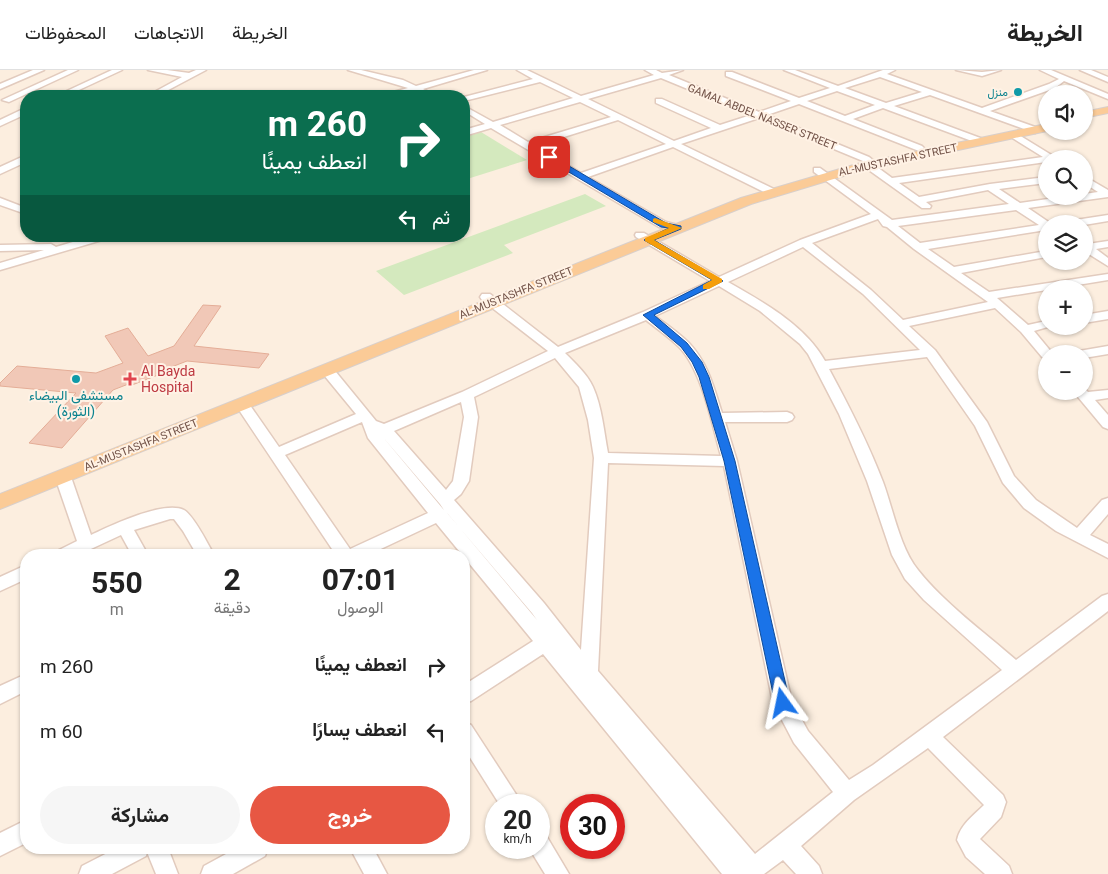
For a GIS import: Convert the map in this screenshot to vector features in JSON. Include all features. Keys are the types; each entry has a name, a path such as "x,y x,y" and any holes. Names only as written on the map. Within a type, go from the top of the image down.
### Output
{"main road":[{"path":"1093,113 1108,110"},
{"path":"1093,119 1108,116"},
{"name":"AL-MUSTASHFA STREET","path":"873,162 919,148 1034,129"},
{"name":"AL-MUSTASHFA STREET","path":"0,502 242,404 658,231 768,189 821,173 975,139"},
{"name":"AL-MUSTASHFA STREET","path":"0,492 489,300"}],"street":[{"path":"0,87 40,70"},
{"path":"25,90 74,70"},
{"path":"73,90 118,70"},
{"path":"152,70 190,76"},
{"path":"163,90 202,70"},
{"path":"352,70 421,87 425,90"},
{"path":"370,70 428,90"},
{"path":"410,90 483,70"},
{"path":"521,70 539,80 583,98 768,189"},
{"name":"GAMAL ABDEL NASSER STREET","path":"649,70 664,73 873,162 889,181 942,216"},
{"path":"470,132 679,70"},
{"path":"788,70 975,139"},
{"path":"960,70 982,74 997,70"},
{"path":"1065,70 1108,89"},
{"path":"1087,71 1108,70"},
{"path":"580,176 886,71 930,92 1034,129 1047,150"},
{"path":"1041,71 1060,81 1075,83"},
{"path":"1041,71 1108,97"},
{"path":"1087,71 1108,80"},
{"path":"729,74 919,148"},
{"path":"21,78 42,83"},
{"path":"470,97 539,80"},
{"path":"982,111 1052,86 1060,81"},
{"path":"3,99 20,92"},
{"path":"845,119 930,92"},
{"path":"3,99 20,103"},
{"path":"659,101 718,128"},
{"path":"470,112 490,126 580,176 658,231 719,281 778,318 804,341 846,414 875,482 900,555 911,574 930,596 1015,670"},
{"path":"0,123 20,114"},
{"path":"470,117 528,145 658,231"},
{"path":"528,145 619,117"},
{"path":"889,181 1038,160"},
{"path":"0,171 20,161"},
{"path":"953,172 977,190"},
{"path":"821,173 918,247 998,304 1040,345"},
{"path":"918,200 990,187 1038,181"},
{"path":"1093,185 1108,194"},
{"path":"990,187 1038,220"},
{"path":"277,453 373,426 467,395 557,352 647,315 804,242 883,219 942,216 1108,194"},
{"path":"0,201 20,209"},
{"path":"1093,220 1108,218"},
{"path":"918,247 1038,227"},
{"path":"0,267 84,242"},
{"path":"804,242 868,292 930,353 982,425 1008,479 1030,504 1062,527 1108,552"},
{"path":"1093,246 1108,244"},
{"path":"0,248 69,247"},
{"path":"1093,253 1108,263"},
{"path":"951,271 1038,255"},
{"path":"986,296 1108,277"},
{"path":"489,300 557,352 574,370 586,387 595,420 602,458 589,672"},
{"path":"901,324 998,304"},
{"path":"647,315 684,345 697,362 730,461 783,703 801,737 847,793"},
{"path":"1093,318 1108,315"},
{"path":"1025,329 1038,327"},
{"path":"1093,352 1108,350"},
{"path":"820,366 930,353"},
{"path":"326,369 442,507 538,608 745,872"},
{"path":"1093,394 1108,394"},
{"path":"364,549 442,507 456,490 461,481 471,417 467,395"},
{"path":"1088,400 1108,424"},
{"path":"242,404 341,549"},
{"path":"717,418 787,418"},
{"path":"602,458 730,461"},
{"path":"63,477 86,544"},
{"path":"1079,536 1108,504"},
{"path":"442,507 545,643 745,872"},
{"path":"76,549 155,515 172,511 180,515 202,549"},
{"path":"125,528 137,549"},
{"path":"0,584 20,575"},
{"path":"745,872 785,845 847,793 880,772 929,736 1108,601"},
{"path":"470,691 545,643"},
{"path":"0,696 20,685"},
{"path":"929,736 996,802 994,810 970,835 968,840 1001,874"},
{"path":"470,740 505,794"},
{"path":"0,845 20,834"},
{"path":"785,845 811,874"},
{"path":"90,874 127,854"},
{"path":"159,854 167,874"},
{"path":"212,874 247,854"},
{"path":"365,854 376,874"},
{"path":"548,859 558,874"}],"green space":[{"path":"481,132 527,160 470,178 470,135"},
{"path":"585,194 606,206 504,245 513,253 404,295 376,271 455,242 470,242 470,236"}],"building":[{"name":"مستشفى البيضاء (الثورة)","path":"203,305 221,306 194,346 269,354 259,368 187,361 156,373 158,375 113,390 62,448 29,443 76,393 0,386 0,383 17,366 96,373 123,363 105,336 128,328 148,356 174,346"}],"slow traffic":[{"path":"655,220 663,225 678,228 648,240 719,281 706,287"}],"place":[{"name":"منزل","path":"1018,92"},
{"name":"مستشفى البيضاء (الثورة)","path":"76,379"},
{"name":"Al Bayda Hospital","path":"130,379"}],"route":[{"path":"549,157 663,225 678,228 648,240 719,281 647,315 684,345 697,362 704,377 730,461 783,703"}]}
